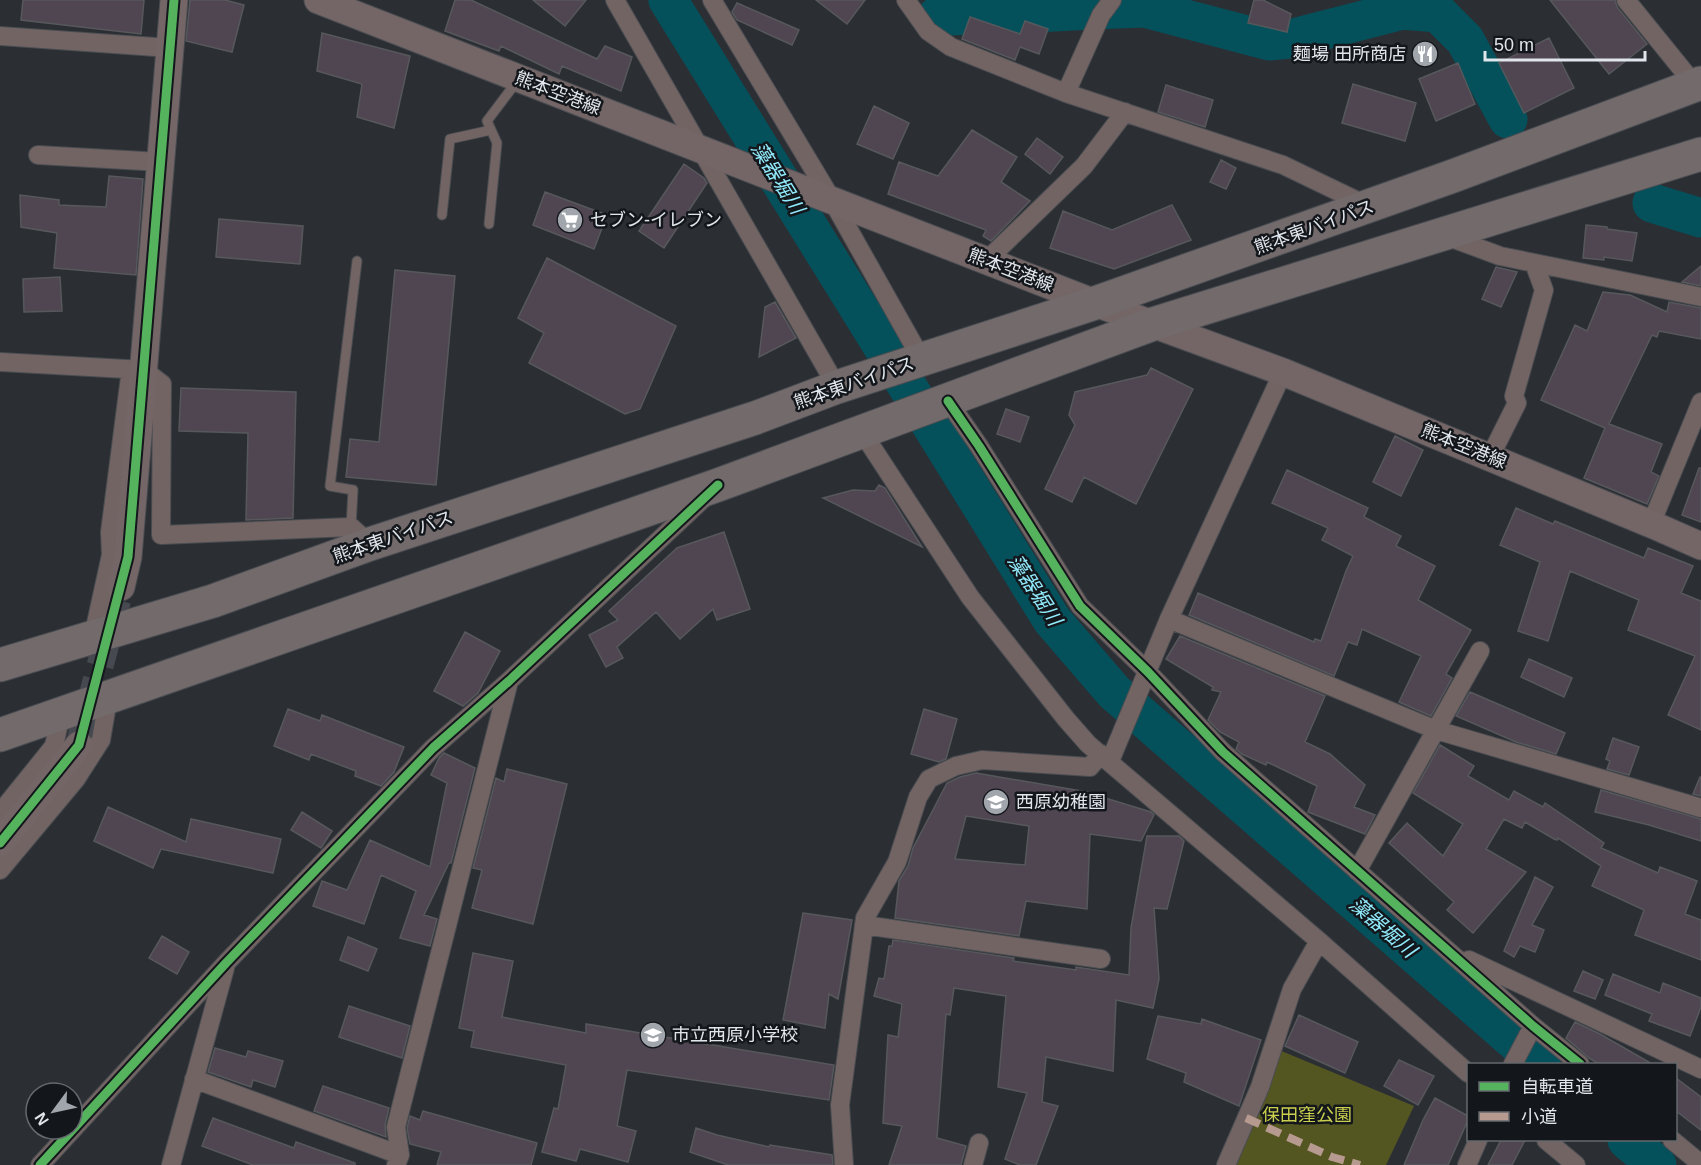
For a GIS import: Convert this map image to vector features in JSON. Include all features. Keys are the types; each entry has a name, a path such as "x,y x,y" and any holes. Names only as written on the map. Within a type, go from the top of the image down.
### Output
{"highway":[{"name":"熊本東バイパス","path":"0,665 213,601 361,535 755,418 837,387 1095,303 1370,207 1698,83"},
{"path":"0,735 718,485 1154,324 1701,154"}],"main road":[{"path":"122,587 128,557 137,370 161,162 174,0"},
{"name":"熊本空港線","path":"318,0 986,261 1283,372 1701,546"},
{"path":"0,843 79,745"}],"street":[{"path":"615,0 709,151 837,387"},
{"path":"712,0 825,198 922,360"},
{"path":"906,0 928,31 951,47 1066,93 1283,165 1370,207"},
{"path":"1626,0 1698,83"},
{"path":"1066,93 1107,7"},
{"path":"0,36 170,48"},
{"path":"986,261 1084,166 1125,112"},
{"path":"38,154 161,162"},
{"path":"1440,234 1500,256 1701,297"},
{"path":"1490,457 1517,403 1514,396 1544,290 1534,263"},
{"path":"0,362 137,370 162,384 161,535 361,535"},
{"path":"93,637 111,555 110,532 137,370"},
{"path":"841,1164 840,1105 865,918 897,862 918,797 929,779 956,766 982,760 1090,767 1105,757 1145,678 1169,620 1283,372"},
{"path":"948,401 1080,606 1145,678 1223,752 1449,950 1530,1031 1577,1063"},
{"path":"1651,524 1701,402"},
{"path":"862,432 970,597 1088,744 1319,941 1467,1072"},
{"path":"40,1165 226,963 433,748 509,681 718,485"},
{"path":"1169,620 1436,730 1701,808"},
{"path":"1357,871 1480,651"},
{"path":"194,1079 398,1160 396,1127 509,681"},
{"path":"0,870 76,779 101,740 108,699"},
{"path":"0,813 54,746 61,714"},
{"path":"864,925 1101,959"},
{"path":"1226,1165 1260,1087 1292,989 1319,941"},
{"path":"1449,950 1701,1069"},
{"path":"171,1165 226,963"},
{"path":"1514,1063 1530,1031"},
{"path":"1467,1165 1478,1141"},
{"path":"1547,1141 1576,1165"},
{"path":"1673,1141 1701,1164"},
{"path":"973,1165 979,1143"}],"lane":[{"path":"489,224 497,143 487,121 519,78"},
{"path":"442,214 450,139 491,130"},
{"path":"357,261 330,486 353,490 361,535"}],"green space":[{"name":"保田窪公園","path":"1279,1050 1414,1106 1386,1165 1233,1165"}],"building":[{"path":"23,0 144,0 141,34 21,20"},
{"path":"190,0 225,0 244,5 232,52 186,41"},
{"path":"455,0 471,0 597,59 605,46 632,57 621,91 562,66 559,74 501,46 499,51 445,31"},
{"path":"533,0 586,0 565,26"},
{"path":"816,0 865,0 847,24"},
{"path":"1254,0 1263,0 1291,14 1287,32 1248,23"},
{"path":"1550,0 1615,0 1617,7 1647,44 1609,74"},
{"path":"737,3 799,30 792,45 737,20 732,12"},
{"path":"970,17 1020,34 1025,21 1048,29 1039,54 1020,47 1015,60 962,39"},
{"path":"322,33 410,56 394,128 357,117 362,84 317,71"},
{"path":"1549,38 1574,88 1524,113 1499,63"},
{"path":"1458,63 1475,104 1436,121 1419,79"},
{"path":"1353,84 1416,103 1405,141 1342,123"},
{"path":"1166,85 1213,100 1205,127 1158,112"},
{"path":"874,106 909,123 893,159 857,144"},
{"path":"972,130 1017,157 1001,182 1030,201 991,241 983,236 986,230 888,194 899,162 938,176"},
{"path":"1037,138 1063,157 1050,174 1025,154"},
{"path":"1221,160 1236,168 1226,189 1210,182"},
{"path":"684,164 704,178 707,183 664,248 639,231"},
{"path":"109,176 143,179 136,275 54,268 57,233 21,227 20,195 59,200 59,205 106,207"},
{"name":"セブン-イレブン","path":"545,192 607,215 594,249 533,225"},
{"path":"1172,205 1191,240 1114,269 1050,248 1063,211 1112,230"},
{"path":"219,219 303,226 300,264 216,257"},
{"path":"1586,225 1637,233 1632,261 1604,257 1604,260 1583,258"},
{"path":"547,258 676,326 640,409 625,414 529,363 544,333 518,318"},
{"path":"1701,266 1701,286 1682,282"},
{"path":"1496,267 1517,272 1501,307 1482,299"},
{"path":"395,270 455,276 436,485 346,477 350,439 379,442"},
{"path":"60,277 62,311 24,312 23,279"},
{"path":"1603,292 1630,295 1667,312 1669,302 1701,308 1701,339 1659,331 1657,337 1652,335 1609,424 1662,444 1651,472 1659,476 1647,504 1584,478 1605,428 1541,400 1575,325 1587,331"},
{"path":"775,302 796,338 759,357 765,307"},
{"path":"1151,368 1193,389 1136,504 1084,477 1072,502 1045,489 1075,425 1069,415 1075,392 1147,375"},
{"path":"181,388 296,392 293,518 246,520 248,433 179,431"},
{"path":"1006,409 1029,417 1020,442 997,434"},
{"path":"1395,436 1423,450 1401,496 1373,482"},
{"path":"1699,468 1701,468 1701,522 1682,515"},
{"path":"1287,470 1368,508 1364,517 1401,536 1396,546 1435,566 1418,600 1471,630 1446,674 1452,678 1431,716 1399,702 1421,656 1362,629 1357,645 1348,642 1334,676 1189,615 1198,593 1314,642 1315,639 1321,641 1353,556 1322,540 1328,528 1272,503"},
{"path":"879,485 885,488 922,547 823,498 853,490 875,491"},
{"path":"1516,508 1553,524 1555,521 1644,558 1648,548 1693,566 1681,593 1701,601 1701,730 1668,715 1695,656 1628,630 1639,600 1570,571 1548,641 1518,631 1540,562 1500,545"},
{"path":"724,532 750,609 717,620 713,609 680,639 656,612 617,647 623,658 606,667 589,635 618,620 609,611 677,548"},
{"path":"465,632 500,651 478,693 463,706 434,691"},
{"path":"1180,636 1325,696 1305,742 1330,754 1365,785 1354,807 1375,815 1365,834 1308,812 1317,786 1267,762 1266,765 1242,754 1236,749 1239,742 1220,732 1208,720 1221,692 1212,690 1213,687 1166,659"},
{"path":"1529,659 1572,678 1564,697 1521,677"},
{"path":"1470,692 1565,733 1556,754 1516,742 1456,716"},
{"path":"288,709 320,721 322,715 404,747 394,772 381,786 355,776 356,771 311,754 309,760 274,746"},
{"path":"924,709 957,719 946,759 939,762 911,754"},
{"path":"1613,738 1639,747 1629,775 1607,769 1610,761 1606,759"},
{"path":"1440,745 1474,766 1468,776 1509,800 1514,791 1543,807 1545,803 1604,843 1601,848 1658,873 1660,867 1697,881 1685,914 1701,920 1701,960 1635,935 1644,910 1592,886 1601,866 1558,838 1554,839 1525,822 1522,828 1504,819 1486,849 1526,872 1473,933 1447,910 1454,902 1389,843 1407,823 1443,856 1463,824 1413,793"},
{"path":"444,753 475,768 451,863 424,915 437,919 430,946 400,938 416,891 381,875 364,924 313,906 322,881 347,890 370,840 430,867 447,783 431,775"},
{"path":"507,769 567,784 533,924 472,908 482,870 473,868 496,778 504,782"},
{"path":"976,773 1093,793 1151,812 1154,815 1141,841 1090,834 1087,909 1026,901 1019,936 895,918 899,881 908,866 913,848 947,783","holes":["966,816 1029,826 1025,865 955,859"]},
{"path":"1701,777 1701,796 1693,794"},
{"path":"1601,790 1701,819 1701,841 1595,812"},
{"path":"108,807 186,842 191,819 281,839 273,873 161,849 153,868 94,841"},
{"path":"302,812 332,831 321,848 291,830"},
{"path":"1147,836 1179,836 1184,841 1167,909 1154,908 1159,979 1153,1008 1116,1000 1113,1071 1046,1057 1042,1102 1058,1106 1036,1165 1020,1165 1005,1159 1027,1093 998,1087 1006,996 954,988 950,1015 946,1014 937,1138 966,1146 961,1165 889,1165 902,1126 883,1123 888,1035 898,1037 902,1004 874,996 879,978 884,979 889,946 892,946 893,940 1014,958 1013,961 1129,975 1131,928"},
{"path":"1535,877 1553,887 1532,925 1544,930 1535,952 1520,946 1514,957 1504,951"},
{"path":"803,913 852,920 838,999 829,994 825,1028 783,1020"},
{"path":"162,936 189,952 177,974 149,958"},
{"path":"348,937 377,949 368,971 340,960"},
{"path":"473,953 513,961 502,1017 586,1033 586,1024 834,1065 829,1100 627,1070 617,1126 636,1131 628,1162 580,1149 576,1161 542,1152 554,1108 558,1109 566,1065 471,1047 474,1031 459,1028"},
{"path":"1583,971 1603,980 1595,999 1574,991"},
{"path":"1613,974 1660,993 1663,983 1701,998 1701,1007 1690,1036 1649,1021 1652,1014 1605,995"},
{"path":"349,1006 410,1026 402,1058 339,1037"},
{"path":"1299,1015 1358,1042 1345,1073 1285,1046"},
{"path":"1158,1016 1201,1024 1202,1019 1261,1040 1239,1106 1184,1082 1186,1073 1147,1059"},
{"path":"1575,1022 1651,1063 1597,1063 1566,1038"},
{"path":"215,1048 246,1057 248,1051 283,1061 275,1087 253,1080 251,1087 208,1072"},
{"path":"1399,1060 1434,1076 1418,1105 1384,1086"},
{"path":"1677,1079 1701,1097 1701,1130 1677,1112"},
{"path":"323,1086 389,1108 385,1125 386,1137 314,1111"},
{"path":"1435,1098 1467,1115 1467,1122 1448,1165 1404,1165"},
{"path":"423,1111 537,1143 531,1165 437,1165 441,1152 410,1144 407,1128 410,1116 420,1120"},
{"path":"213,1118 294,1148 296,1142 355,1163 355,1165 253,1165 202,1146"},
{"path":"696,1128 769,1147 770,1145 832,1155 833,1165 728,1165 690,1152"},
{"path":"1500,1141 1524,1141 1512,1165 1488,1165"}],"waterway":[{"name":"藻器堀川","path":"668,0 1052,620 1114,692 1540,1063"},
{"path":"1094,0 1092,10 1144,8 1269,41 1290,39 1402,10 1438,13 1465,40 1508,119"},
{"path":"937,16 1092,10"},
{"path":"1652,203 1701,218"},
{"name":"藻器堀川","path":"1628,1141 1657,1165"}],"tunnel":[{"path":"79,745 121,587"}],"marked path":[{"path":"1246,1118 1332,1157 1360,1165"}],"cycle path":[{"path":"0,843 79,745 128,557 174,0"},
{"path":"948,401 1080,606 1148,672 1223,752 1533,1026 1579,1063"},
{"path":"40,1165 226,963 433,748 509,681 718,485"}],"place":[{"name":"麺場 田所商店","path":"1425,54"},
{"name":"セブン-イレブン","path":"570,220"},
{"name":"西原幼稚園","path":"996,802"},
{"name":"市立西原小学校","path":"653,1035"}]}
